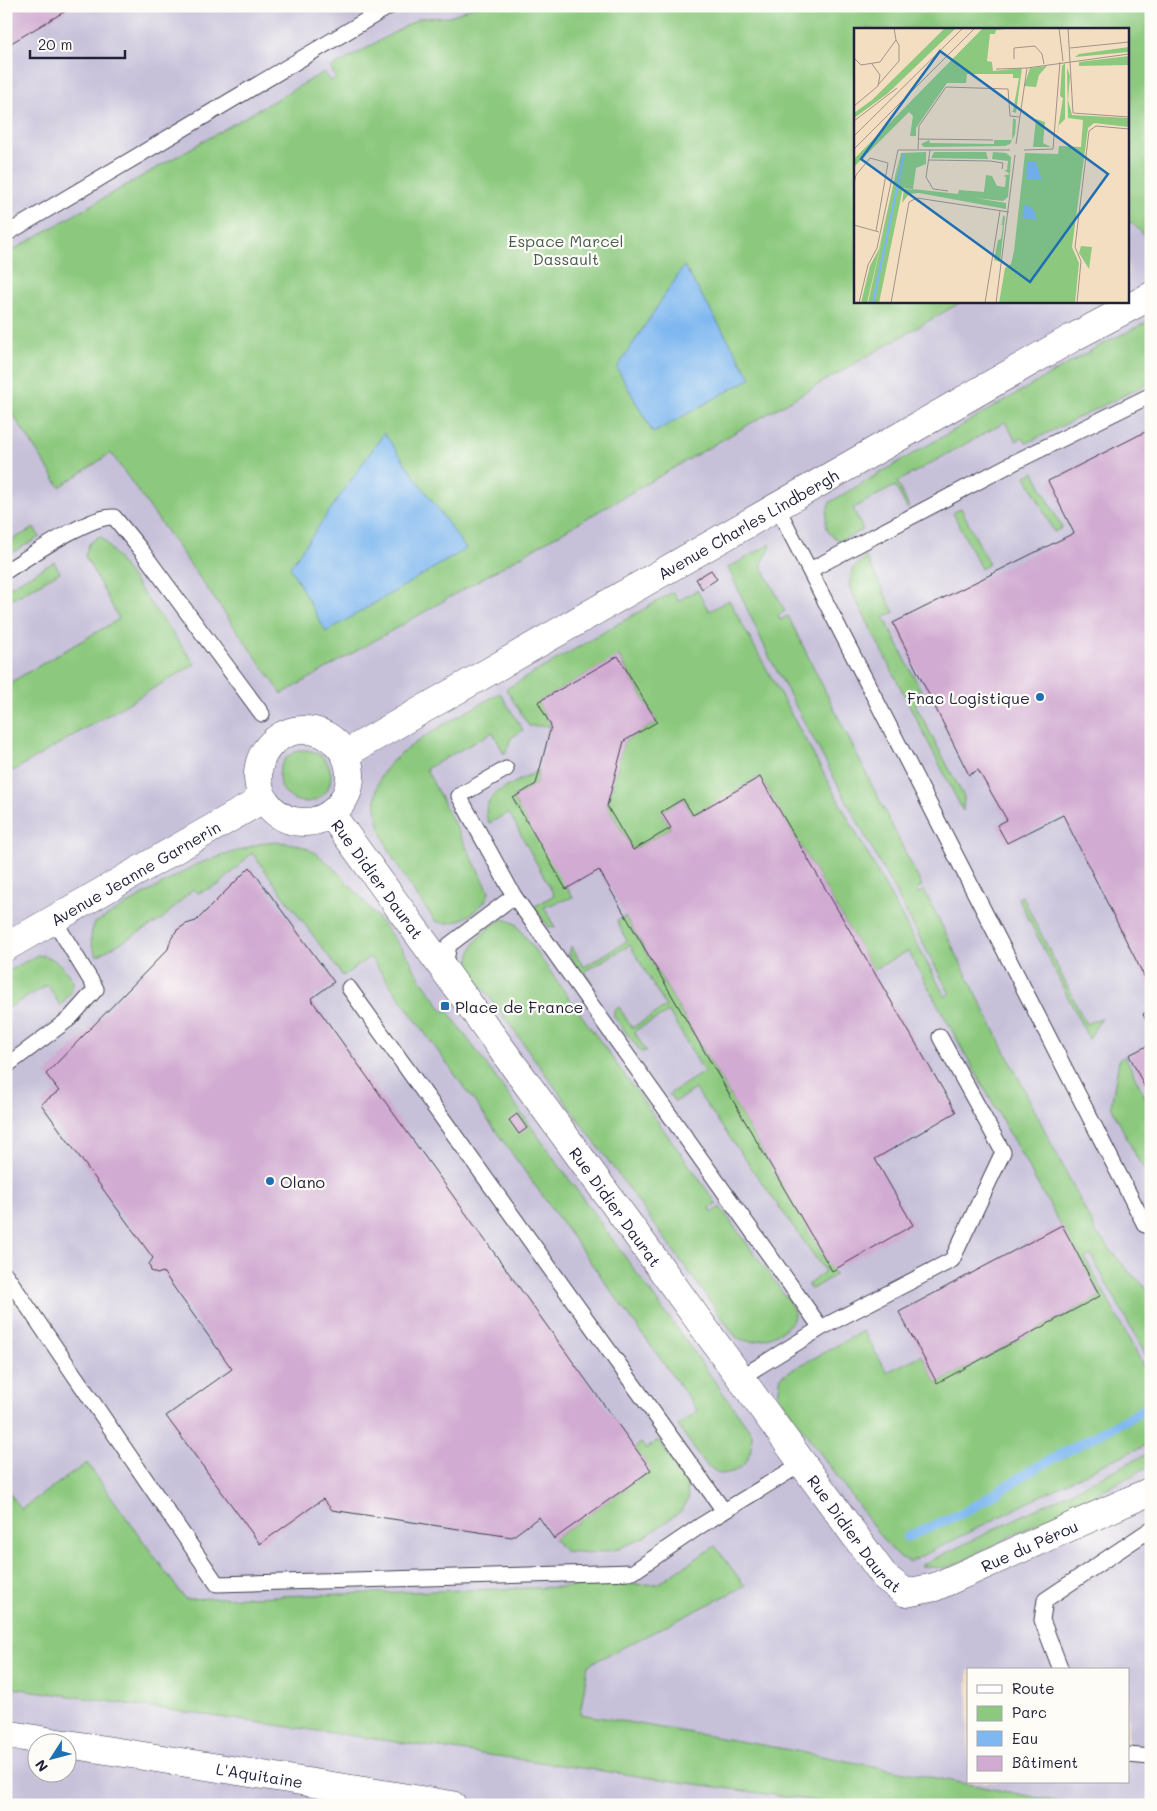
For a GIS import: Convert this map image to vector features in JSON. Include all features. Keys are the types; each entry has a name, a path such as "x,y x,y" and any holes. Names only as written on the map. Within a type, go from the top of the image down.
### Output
{"main road":[{"name":"Avenue Charles Lindbergh","path":"345,754 1072,338 1151,296"},
{"path":"295,730 317,732 336,742 345,754 350,770 349,787 342,802 331,814 306,823 293,822 281,817 263,799 258,785 257,770 261,756 270,744 281,735 295,730"},
{"name":"Avenue Jeanne Garnerin","path":"6,947 263,799"},
{"name":"Rue Didier Daurat","path":"331,814 801,1464 885,1577 906,1593"},
{"name":"Rue du Pérou","path":"906,1593 935,1587 1151,1490"},
{"name":"L'Aquitaine","path":"6,1734 28,1738"},
{"name":"L'Aquitaine","path":"78,1746 452,1805"}],"lane":[{"path":"6,234 390,6"},
{"path":"810,570 1015,462 1151,395"},
{"path":"777,507 1141,1216 1146,1225 1151,1227"},
{"path":"6,570 54,541 104,516 114,517 141,550 262,714"},
{"path":"506,769 459,796 514,896 821,1328"},
{"path":"444,972 449,946 514,896"},
{"path":"6,1066 70,1019 96,989 54,920"},
{"path":"349,988 724,1511"},
{"path":"740,1378 821,1328 952,1260 1003,1152 940,1037"},
{"path":"6,1275 217,1584 633,1572 724,1511 801,1464"},
{"path":"1060,1668 1042,1620 1046,1600 1151,1528"},
{"path":"1130,1755 1151,1757"}],"shaded area":[{"path":"6,6 1151,6 1151,1805 6,1805"}],"green space":[{"name":"Espace Marcel Dassault","path":"475,6 1151,6 1151,242 1130,222 1130,28 854,28 854,302 961,302 282,694 111,453 60,487 6,404 6,254 324,72 331,81 336,78 331,68 420,18 449,17"},
{"path":"1151,320 1151,382 1027,443 1022,438 1016,441 1005,422 897,482 909,507 907,508 895,486 853,508 863,530 842,540 835,538 828,530 826,520 830,502 1097,347"},
{"path":"1034,472 1062,528 1054,532 1026,476"},
{"path":"961,508 989,564 981,569 953,513"},
{"path":"34,528 40,537 6,556 6,543"},
{"path":"98,537 102,537 195,664 6,775 6,685 119,619 85,556 89,544"},
{"path":"770,544 771,547 761,565 785,611 778,615 780,620 788,616 922,886 916,890 918,894 924,890 1096,1232 1128,1271 1151,1292 1151,1355 1147,1357 1091,1255 1085,1258 1144,1367 1151,1364 1151,1443 1112,1460 910,1562 898,1556 884,1541 778,1395 781,1376 863,1331 887,1372 922,1355 937,1383 1100,1296 908,951 873,970 760,777 693,815 683,799 661,812 671,828 633,850 607,806 624,741 657,722 619,656 538,702 551,726 529,726 506,689 673,592 678,601 697,590 709,611 729,600 945,996 950,994 770,658 728,568"},
{"path":"866,557 894,612 884,617 925,699 915,704 964,797 963,811 849,586 852,569"},
{"path":"54,562 60,572 6,603 6,589"},
{"path":"500,693 523,730 511,738 506,752 504,754 493,732 426,769 489,891 481,906 465,918 451,923 437,922 412,889 389,849 381,829 376,808 377,789 384,771 392,761 420,740"},
{"path":"305,750 315,752 323,758 329,766 331,776 329,786 323,794 315,800 305,802 295,800 287,794 281,786 279,776 281,766 287,758 295,752"},
{"path":"539,770 536,784 513,798 573,897 544,907 555,928 549,927 534,907 554,895 509,813 489,823 486,814 488,802 497,792"},
{"path":"265,842 299,845 322,858 350,885 413,963 411,965 444,1012 447,1010 752,1433 749,1456 746,1462 736,1471 719,1474 705,1464 678,1426 698,1411 370,957 343,976 252,853 220,884 198,893 193,889 161,920 97,956 91,940 95,923 197,864"},
{"path":"1022,896 1086,1024 1101,1018 1089,1039 1018,898"},
{"path":"625,916 835,1275 812,1289 808,1287 809,1284 825,1271 695,1089 675,1102 669,1094 704,1072 669,1012 634,1031 646,1051 641,1052 614,1017 614,1011 619,1007 632,1028 666,1007 630,945 585,971 596,992 569,955 571,946 584,967 627,941 617,921"},
{"path":"505,919 516,924 717,1204 710,1208 712,1213 720,1207 786,1297 794,1315 793,1320 785,1329 773,1336 756,1341 736,1337 470,970 470,953 473,946 490,927"},
{"path":"37,955 54,960 62,967 73,981 72,991 60,1006 48,985 6,1009 6,973"},
{"path":"1125,1056 1151,1109 1151,1177 1139,1162 1111,1106 1119,1060"},
{"path":"658,1440 687,1483 688,1500 681,1511 645,1537 618,1549 592,1553 564,1551 554,1539 651,1470 635,1448 641,1443 646,1449"},
{"path":"1151,1452 1151,1466 954,1565 944,1568 920,1566"},
{"path":"87,1463 185,1599 657,1584 715,1546 745,1586 588,1665 580,1714 785,1749 1076,1805 844,1805 6,1687 6,1488 21,1509"}],"water":[{"path":"684,266 751,378 653,433 617,368"},
{"path":"384,433 466,549 326,632 290,567"}],"building":[{"path":"6,6 74,6 6,46"},
{"name":"Fnac Logistique","path":"1151,429 1151,990 1063,815 1007,843 997,825 1007,820 978,770 969,775 893,623 1074,533 1048,481"},
{"path":"711,570 717,579 702,589 696,579"},
{"path":"618,656 657,722 624,741 607,806 633,850 671,828 661,812 683,799 693,815 760,777 956,1112 875,1159 913,1225 832,1271 599,870 566,889 513,798 536,784 551,726 538,702"},
{"name":"Olano","path":"250,867 334,982 311,999 651,1470 554,1539 539,1517 512,1537 332,1510 323,1499 260,1544 166,1416 232,1369 163,1272 157,1274 151,1271 149,1264 153,1258 41,1104 59,1091 46,1074 168,949 171,939 177,930 186,924 196,921"},
{"path":"1151,1010 1151,1031 1143,1014"},
{"path":"1151,1044 1151,1100 1129,1055"},
{"path":"517,1114 527,1128 519,1134 509,1120"},
{"path":"1062,1225 1100,1296 937,1383 899,1312"}],"waterway":[{"path":"907,1537 967,1511 1032,1470 1151,1406"}],"place":[{"name":"Fnac Logistique","path":"1040,697"},
{"name":"Place de France","path":"445,1006"},
{"name":"Olano","path":"270,1181"}]}
